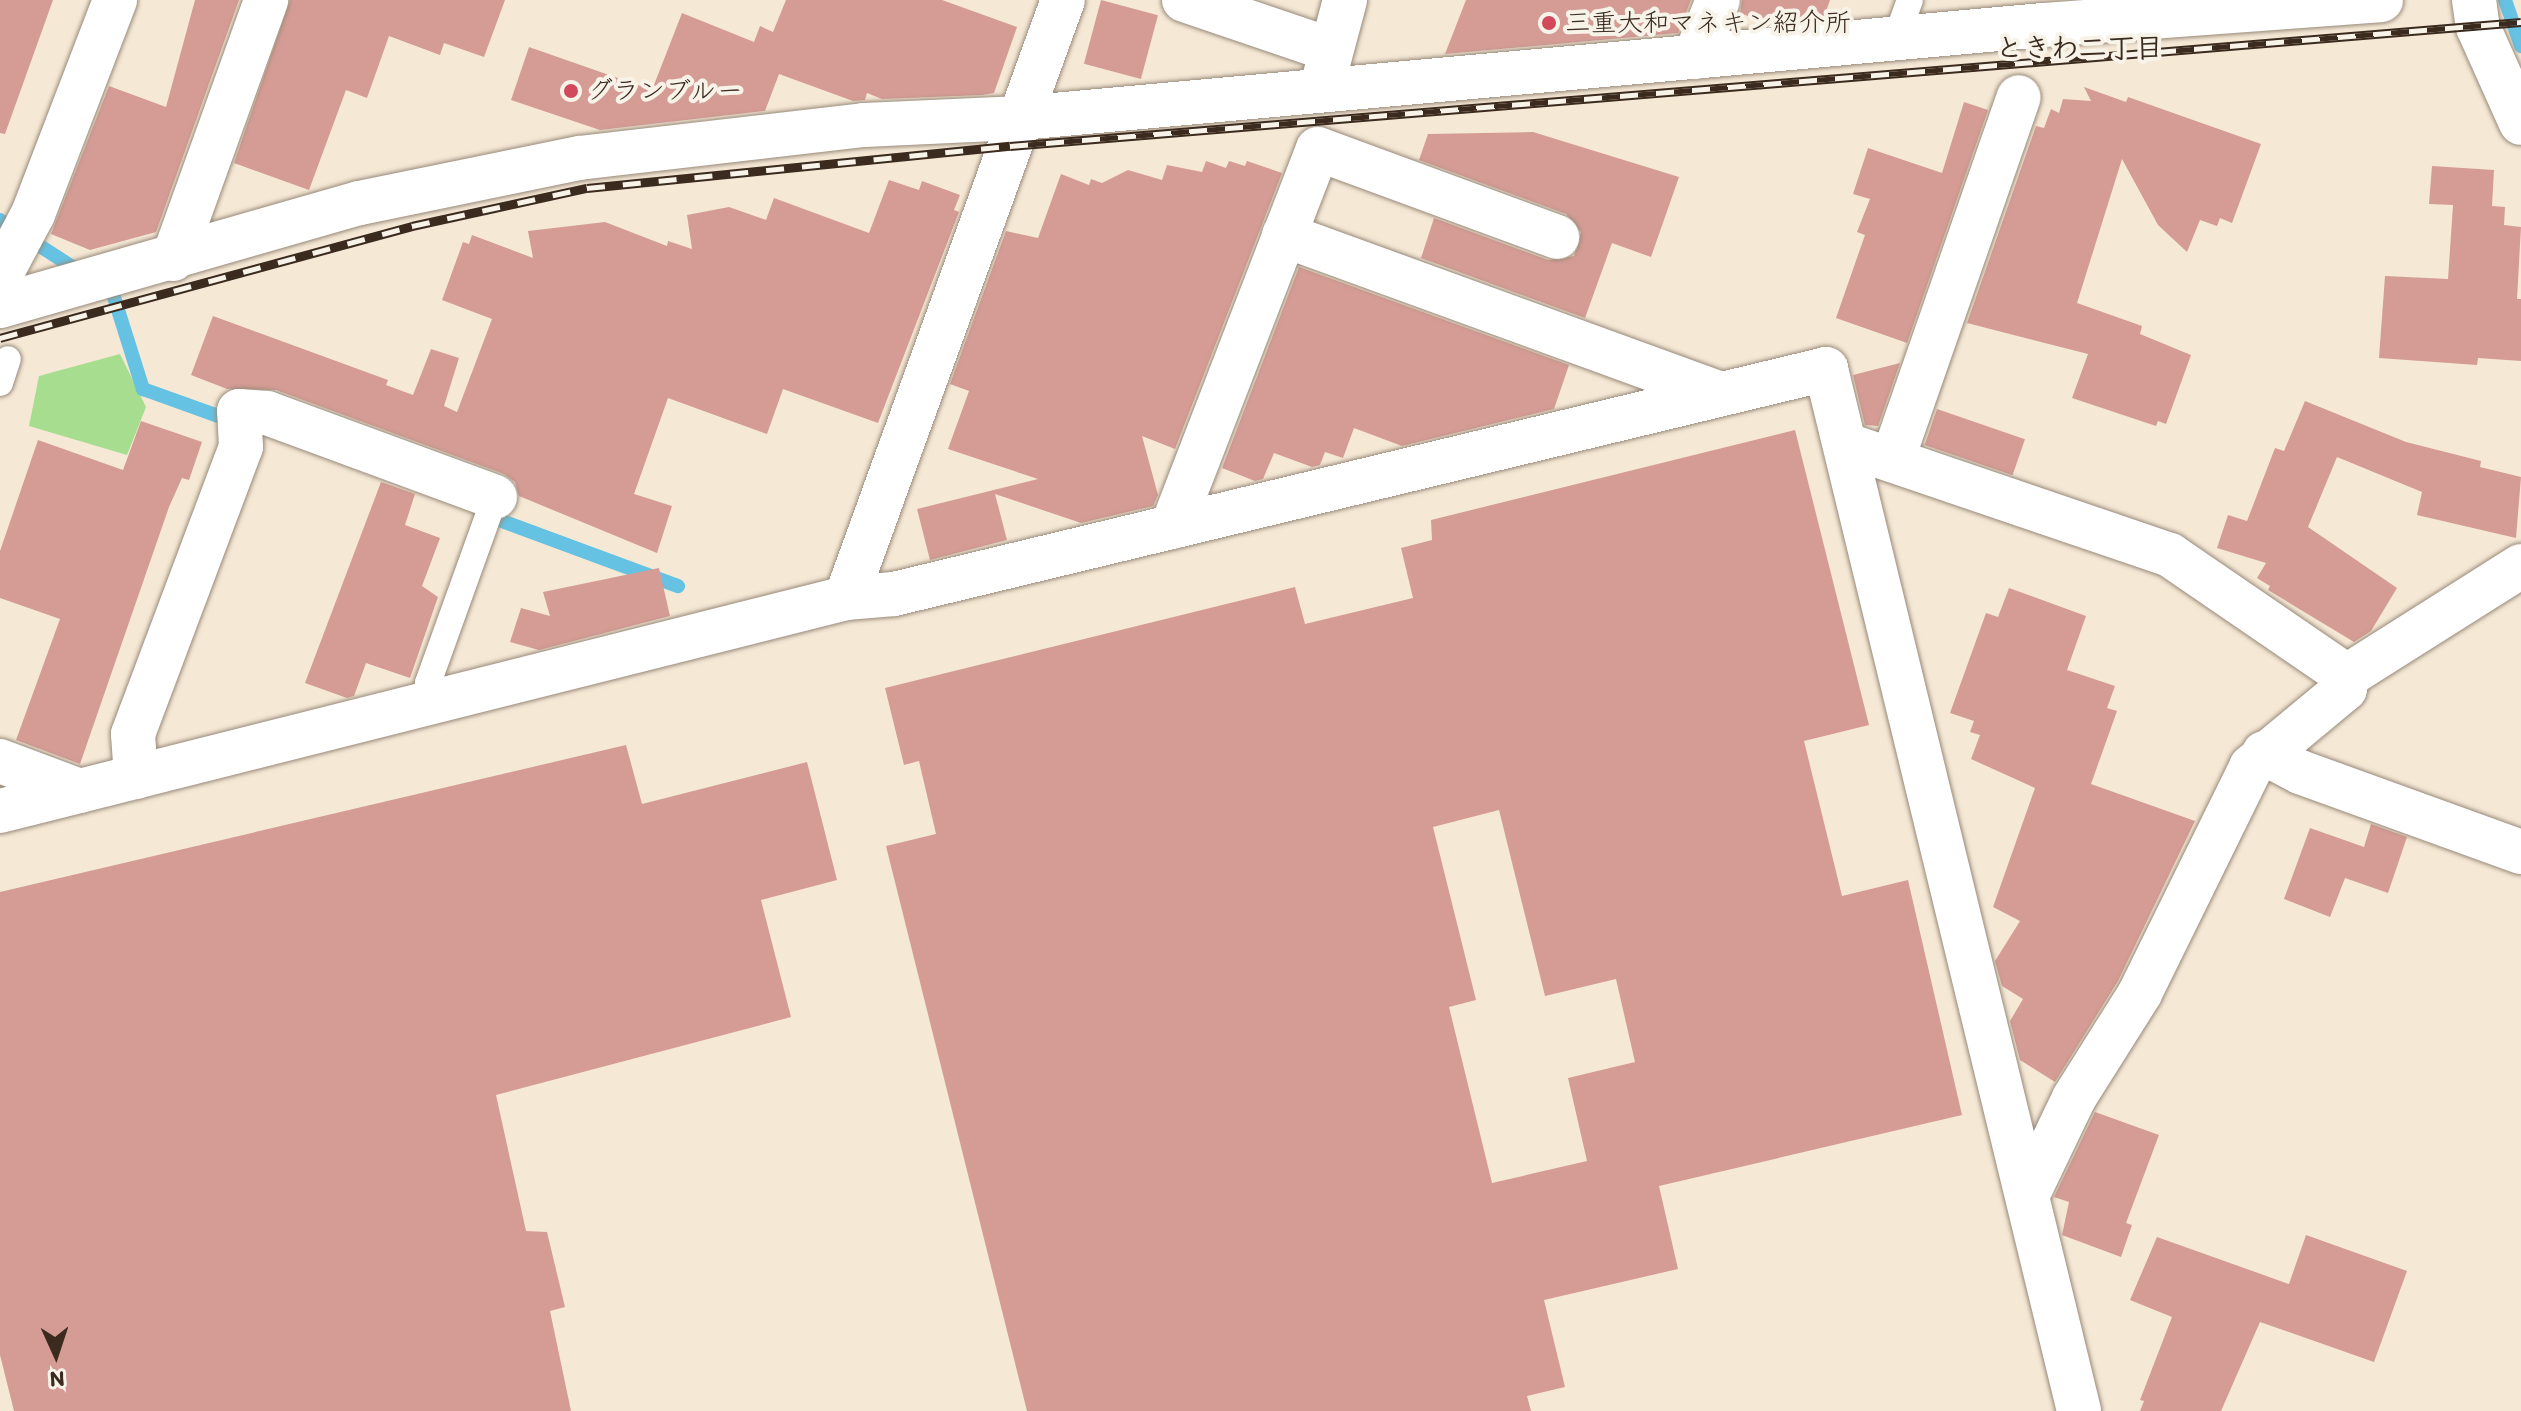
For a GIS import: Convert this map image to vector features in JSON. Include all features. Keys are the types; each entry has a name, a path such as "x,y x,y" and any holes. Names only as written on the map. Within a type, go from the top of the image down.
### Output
{"street":[{"path":"15,250 115,0"},
{"path":"173,259 266,0"},
{"path":"846,598 1063,0"},
{"path":"1184,0 1325,70"},
{"path":"1325,70 1345,0"},
{"path":"1695,57 1718,0"},
{"path":"0,306 173,259 360,203 579,158 864,125 1021,118 1325,70 1695,57 1903,19 2381,0"},
{"path":"2474,0 2478,27 2521,123"},
{"path":"1893,458 2019,97"},
{"path":"1172,527 1318,149 1557,237"},
{"path":"1284,235 1720,394"},
{"path":"0,811 846,598 894,594 1826,369 2029,1192 2079,1411"},
{"path":"136,777 133,734 240,429 267,413 488,515"},
{"path":"1847,445 1893,458 2170,555 2347,676"},
{"path":"2029,1192 2074,1098 2140,993 2251,767 2264,753 2345,689 2347,676 2521,566"},
{"path":"2264,753 2300,772 2521,852"},
{"path":"0,761 80,791"}],"lane":[{"path":"428,704 428,683 488,515"}],"green space":[{"path":"120,354 146,407 127,455 29,426 39,376"}],"building":[{"path":"0,0 53,0 5,134 0,133"},
{"path":"195,0 239,0 156,232 90,250 51,234 109,86 166,107"},
{"path":"290,0 505,0 484,57 444,43 440,55 389,36 367,98 346,90 309,190 234,163"},
{"path":"786,0 942,0 1017,27 994,93 982,95 882,99 867,93 865,100 853,101 779,74 765,111 600,130 511,100 529,47 652,90 682,13 754,42 760,26 773,32"},
{"path":"1101,0 1158,15 1141,79 1084,64"},
{"path":"1466,0 1691,0 1678,33 1445,54"},
{"path":"1742,0 1830,0 1823,20 1771,25 1740,13"},
{"path":"2084,87 2126,102 2128,97 2261,144 2232,223 2220,218 2217,226 2200,220 2187,252 2158,225 2122,159 2077,303 2142,326 2140,334 2191,355 2166,424 2158,421 2156,426 2072,398 2088,354 1967,323 2036,126 2044,128 2051,109 2059,113 2063,99 2091,101"},
{"path":"1964,102 1988,110 1907,343 1836,318 1865,235 1857,232 1870,199 1853,194 1868,148 1942,173"},
{"path":"1533,132 1679,177 1651,257 1612,243 1585,318 1421,258 1434,218 1548,260 1574,256 1581,232 1566,214 1419,160 1428,134"},
{"path":"1206,161 1226,168 1229,161 1245,166 1247,161 1282,173 1175,449 1142,436 1158,495 1153,506 1081,523 995,494 1007,540 930,560 917,509 1038,479 948,449 969,391 950,384 1006,231 1038,238 1061,174 1089,185 1091,179 1102,183 1128,170 1162,180 1167,165 1202,172"},
{"path":"2432,166 2494,170 2492,206 2505,207 2504,225 2521,227 2517,299 2521,299 2521,361 2478,358 2477,365 2379,358 2385,276 2448,279 2453,205 2429,204"},
{"path":"889,180 919,190 922,181 960,195 954,210 959,212 878,423 783,389 767,434 668,398 634,494 672,506 657,553 519,496 515,482 504,474 276,390 227,389 191,375 213,316 388,380 386,385 413,395 431,349 459,358 444,406 457,412 492,319 442,300 463,242 469,244 472,235 533,258 528,231 605,222 667,246 668,241 692,249 687,215 729,207 766,220 774,198 869,233"},
{"path":"1299,267 1569,365 1554,409 1402,446 1354,428 1343,458 1325,452 1320,465 1312,467 1274,453 1263,479 1255,481 1222,468"},
{"path":"1900,363 1878,426 1865,425 1853,375"},
{"path":"2305,401 2406,442 2481,461 2480,467 2521,477 2516,538 2417,515 2422,492 2337,457 2308,527 2397,588 2371,631 2354,642 2268,590 2270,586 2257,578 2266,563 2217,548 2228,515 2247,521 2275,448 2284,451"},
{"path":"1937,409 2025,439 2013,475 1925,445"},
{"path":"141,421 202,442 189,480 182,478 169,507 80,764 16,740 60,619 0,598 0,551 38,440 123,470"},
{"path":"1795,430 1869,725 1804,741 1842,896 1908,880 1962,1115 1659,1186 1678,1269 1544,1300 1565,1387 1527,1396 1531,1411 1027,1411 886,846 936,834 919,761 904,765 885,688 1295,587 1305,624 1413,598 1401,548 1432,540 1431,520","holes":["1499,810 1545,996 1616,979 1635,1062 1568,1078 1587,1161 1492,1183 1449,1007 1476,1000 1433,827"]},
{"path":"381,482 415,494 405,525 440,538 422,586 438,597 410,678 366,663 354,696 347,698 305,683"},
{"path":"659,568 670,616 539,650 510,642 521,608 550,616 543,592"},
{"path":"2009,588 2086,616 2067,670 2115,686 2107,708 2117,711 2091,784 2195,821 2118,981 2055,1082 2020,1060 2010,1021 2023,999 2002,986 1995,961 2020,921 1993,907 2035,788 1971,759 1980,735 1970,732 1974,721 1950,713 1986,613 1998,617"},
{"path":"626,745 642,804 807,762 837,880 761,900 791,1017 496,1095 526,1231 547,1232 565,1307 550,1311 571,1411 14,1411 0,1355 0,892"},
{"path":"2371,824 2407,837 2388,893 2345,878 2330,917 2284,899 2310,828 2364,847"},
{"path":"2095,1112 2159,1135 2126,1223 2132,1225 2121,1257 2062,1235 2069,1202 2054,1197"},
{"path":"2306,1235 2407,1271 2374,1362 2260,1322 2221,1411 2140,1411 2144,1401 2140,1400 2172,1317 2130,1300 2157,1237 2289,1284"}],"waterway":[{"path":"2505,0 2521,46"},
{"path":"0,220 80,272"},
{"path":"101,286 113,294 143,389 235,422"},
{"path":"483,514 678,586"}],"railway":[{"path":"0,338 412,226 587,188 1010,146 2521,22"}],"place":[{"name":"三重大和マネキン紹介所","path":"1549,23"},
{"name":"グランブルー","path":"571,91"}],"district":[{"name":"ときわ二丁目","path":"2079,47"}]}
